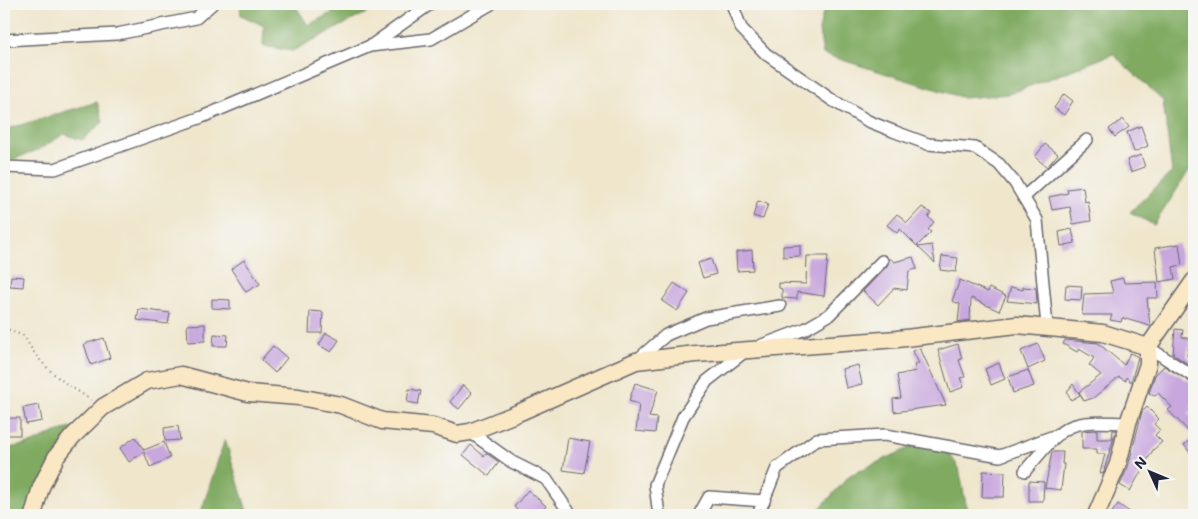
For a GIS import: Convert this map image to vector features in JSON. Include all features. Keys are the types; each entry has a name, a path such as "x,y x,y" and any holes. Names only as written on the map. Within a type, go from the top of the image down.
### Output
{"street":[{"path":"4,40 116,34 196,18 212,4"},
{"path":"4,167 55,169 202,117 370,46 430,4"},
{"path":"370,46 431,39 491,4"},
{"path":"732,4 741,28 766,54 832,100 868,121 928,144 975,148 999,164 1024,197 1037,220 1047,326"},
{"path":"1024,197 1087,140"},
{"path":"659,515 655,485 683,417 707,381 748,350 805,330 829,315 882,261"},
{"path":"1096,515 1118,464 1128,423 1148,364 1148,347 1194,281"},
{"path":"33,515 41,487 56,457 72,437 103,407 147,382 181,375 248,393 299,397 341,405 382,421 433,426 457,434 470,432 636,361 666,335 706,318 780,306"},
{"path":"636,361 748,350 897,339 1017,325 1047,326 1103,333 1148,347 1194,377"},
{"path":"758,515 777,468 817,439 885,435 1000,456 1054,436 1071,424 1088,421 1128,423"},
{"path":"470,432 512,462 546,479 571,515"},
{"path":"1026,471 1054,436"},
{"path":"699,515 710,497 764,501"}],"path":[{"path":"4,328 24,336 33,354 57,378 103,407"}],"green space":[{"path":"240,4 294,4 308,25 349,4 384,4 292,51 263,46 264,26 241,15"},
{"path":"825,4 1194,4 1194,163 1154,225 1130,212 1172,172 1163,101 1113,54 1009,94 964,98 823,54 819,30"},
{"path":"97,102 103,122 82,140 64,134 40,149 4,163 4,130"},
{"path":"85,424 72,437 33,515 4,515 4,449 33,443 56,432"},
{"path":"225,439 248,515 200,515"},
{"path":"920,443 945,447 959,468 968,515 814,515 850,475"}],"building":[{"path":"1064,94 1073,101 1064,115 1054,108"},
{"path":"1123,119 1129,127 1115,137 1109,129"},
{"path":"1141,126 1148,146 1134,152 1127,132"},
{"path":"1045,144 1058,154 1047,167 1035,157"},
{"path":"1141,155 1145,167 1131,172 1127,160"},
{"path":"1083,187 1085,202 1088,201 1091,221 1073,224 1070,207 1052,210 1049,197 1068,193 1067,189"},
{"path":"758,201 768,204 763,219 753,216"},
{"path":"922,207 931,213 928,217 934,222 928,230 931,232 917,246 900,229 897,233 887,225 897,214 907,223"},
{"path":"1072,229 1075,243 1061,246 1059,232"},
{"path":"1179,244 1182,265 1173,267 1175,279 1159,282 1155,248"},
{"path":"800,245 800,256 783,257 783,246"},
{"path":"932,245 935,263 918,247"},
{"path":"752,250 753,270 737,271 736,252"},
{"path":"807,256 828,256 824,296 797,292 797,299 782,298 782,289 779,288 779,283 806,284"},
{"path":"942,256 958,258 956,272 940,270"},
{"path":"913,257 917,269 909,271 907,290 894,288 878,305 863,291 887,266 890,258 894,262"},
{"path":"711,259 716,274 703,278 698,263"},
{"path":"244,260 260,284 246,292 231,269"},
{"path":"11,276 24,277 23,287 10,286"},
{"path":"1123,278 1124,283 1157,282 1158,298 1147,298 1150,326 1122,318 1121,322 1110,320 1112,315 1082,315 1084,294 1113,293 1110,281"},
{"path":"960,280 988,292 989,288 1006,296 999,311 971,298 970,320 958,322 960,304 952,301"},
{"path":"674,283 689,293 677,311 662,301"},
{"path":"1066,285 1082,286 1081,300 1065,299"},
{"path":"1011,287 1023,290 1023,287 1036,288 1037,304 1007,301"},
{"path":"212,299 230,300 230,309 212,308"},
{"path":"139,309 170,313 168,324 137,320"},
{"path":"310,311 323,312 322,333 309,333"},
{"path":"205,324 205,341 188,342 187,325"},
{"path":"1175,329 1183,330 1182,337 1190,339 1187,356 1194,365 1192,367 1173,354"},
{"path":"326,333 339,340 331,352 319,345"},
{"path":"214,334 228,335 227,346 213,346"},
{"path":"104,338 110,358 91,365 84,344"},
{"path":"1065,340 1098,343 1124,365 1130,353 1138,357 1131,382 1126,377 1126,381 1119,377 1093,398 1084,401 1079,392 1101,375 1089,365 1094,358 1079,349 1077,352 1063,344"},
{"path":"958,344 962,359 959,360 965,377 960,378 964,387 950,392 938,350"},
{"path":"1038,344 1045,361 1028,369 1021,351"},
{"path":"273,346 287,358 275,373 261,360"},
{"path":"920,348 946,405 894,412 893,399 901,398 897,375 916,371 914,365 919,364 913,351"},
{"path":"999,363 1005,379 991,385 985,369"},
{"path":"858,365 862,384 846,388 842,369"},
{"path":"1164,366 1194,384 1194,403 1191,407 1193,409 1188,413 1194,420 1194,437 1168,410 1172,407 1158,393 1155,396 1149,393 1155,375"},
{"path":"1028,370 1034,386 1013,393 1008,377"},
{"path":"635,383 658,390 649,417 657,418 655,433 636,431 639,404 629,401"},
{"path":"1073,384 1080,395 1071,400 1067,392"},
{"path":"463,385 472,393 459,409 450,402"},
{"path":"409,389 421,391 418,404 407,402"},
{"path":"39,405 42,421 26,424 23,408"},
{"path":"1147,407 1159,419 1154,424 1160,430 1155,435 1162,442 1153,450 1130,491 1120,485 1128,467 1142,412"},
{"path":"4,418 20,418 20,435 4,435"},
{"path":"178,426 180,440 165,441 164,428"},
{"path":"1097,430 1097,439 1112,439 1113,430 1116,430 1103,474 1100,473 1105,454 1097,454 1097,449 1082,449 1082,431"},
{"path":"135,437 144,450 164,442 170,458 150,467 144,452 129,462 120,448"},
{"path":"1194,437 1194,458 1184,445"},
{"path":"568,438 590,442 584,473 563,470"},
{"path":"471,445 484,456 486,453 499,462 489,476 463,455"},
{"path":"1052,452 1063,452 1062,464 1064,464 1061,490 1045,488"},
{"path":"983,471 1005,472 1004,497 982,497"},
{"path":"1029,481 1044,482 1043,501 1029,501"},
{"path":"528,490 546,506 538,515 523,515 514,507"},
{"path":"1118,504 1134,515 1110,515"}]}
